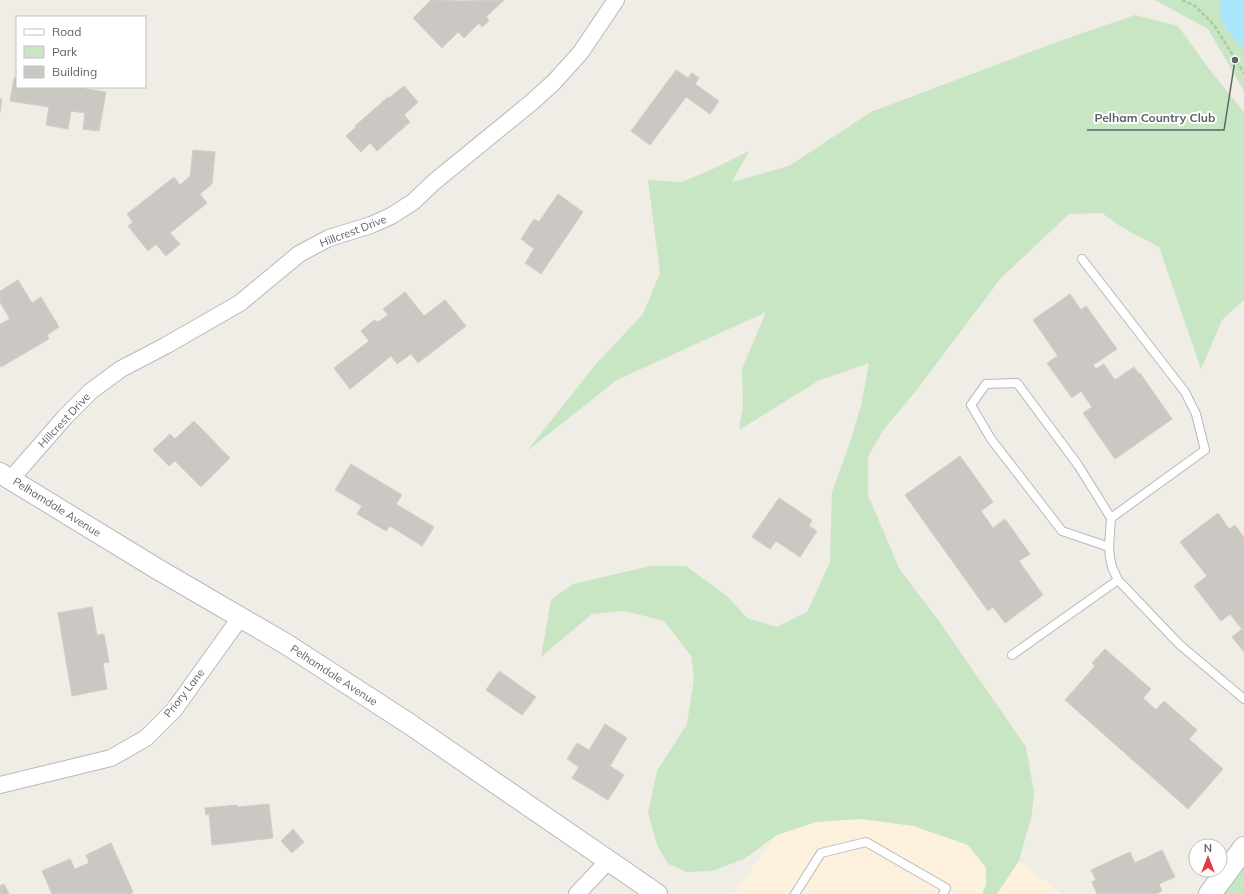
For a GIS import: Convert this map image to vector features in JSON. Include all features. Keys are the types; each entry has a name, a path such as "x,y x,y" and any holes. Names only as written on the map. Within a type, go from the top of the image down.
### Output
{"main road":[{"path":"1210,894 1244,848"}],"street":[{"name":"Hillcrest Drive","path":"5,476 91,391 122,370 240,303 299,254 329,238 371,225 392,216 413,202 434,182 532,102 554,82 581,52 616,0"},
{"name":"Pelhamdale Avenue","path":"5,476 240,618 286,644 408,723 657,894"},
{"name":"Priory Lane","path":"0,785 111,758 146,738 174,710 240,618"},
{"path":"577,894 608,861"}],"lane":[{"path":"1082,259 1185,392 1196,414 1205,450 1111,518"},
{"path":"1109,547 1062,531 991,439 971,405 986,384 1017,383 1078,465 1111,518 1109,547 1112,567 1118,580 1179,644 1244,699"},
{"path":"1012,655 1118,580"},
{"path":"795,894 821,853 866,842 946,888 942,894"}],"path":[{"path":"1182,0 1195,6 1214,25 1244,73"}],"shaded area":[{"path":"851,734 1062,894 733,894"}],"green space":[{"path":"1155,0 1244,0 1244,91 1208,29"},
{"path":"1135,15 1178,26 1209,69 1244,112 1244,300 1222,320 1201,369 1159,247 1123,228 1102,213 1069,214 1001,278 915,392 884,429 868,457 868,495 900,570 939,621 1026,747 1034,793 1031,820 1019,861 997,894 982,894 986,885 986,868 968,845 913,826 862,819 816,822 777,835 744,859 712,871 687,872 668,864 657,845 648,812 657,771 687,724 694,678 691,656 664,621 625,611 592,614 541,657 551,600 573,584 650,566 686,566 728,597 747,618 777,627 807,612 830,562 832,492 861,406 869,363 818,381 739,430 743,405 742,369 766,312 617,380 527,451 596,364 643,314 660,273 648,180 682,182 749,151 732,182 789,166 871,112 1054,43"},
{"path":"1244,849 1244,894 1209,894 1221,878 1228,878 1228,870"}],"water":[{"path":"1222,0 1244,0 1244,50 1222,21 1220,7"}],"building":[{"path":"431,0 504,0 486,17 489,21 482,27 479,23 464,38 458,32 442,48 413,18"},
{"path":"676,70 688,78 692,73 699,78 695,84 719,101 710,114 686,97 650,145 631,131"},
{"path":"14,78 16,78 16,88 80,88 106,92 99,131 83,129 85,113 71,111 68,129 46,125 49,107 10,101"},
{"path":"404,86 418,102 404,115 410,122 377,151 370,143 361,152 346,136 356,127 355,126 388,97 389,98"},
{"path":"0,99 2,99 0,113"},
{"path":"193,150 215,152 212,184 200,194 207,203 170,233 180,244 166,256 156,244 148,251 128,226 133,222 127,214 174,177 180,185 190,176"},
{"path":"558,194 583,212 541,274 525,263 534,249 521,239 534,219 539,222"},
{"path":"18,280 32,303 41,297 59,327 47,335 49,339 1,367 0,324 10,319 0,302 0,291"},
{"path":"405,292 424,316 445,300 466,326 418,363 411,354 397,364 391,356 350,389 334,368 369,341 361,331 374,320 378,322 388,315 383,309"},
{"path":"1070,294 1081,310 1086,306 1117,349 1093,365 1096,369 1104,364 1115,380 1134,367 1139,374 1140,373 1172,419 1115,459 1083,413 1092,407 1081,391 1072,398 1047,363 1058,356 1033,320"},
{"path":"194,421 230,458 201,487 175,461 169,466 153,450 170,434 175,439"},
{"path":"960,456 993,502 981,511 993,528 1005,519 1030,554 1019,561 1043,595 1005,623 993,607 988,611 905,495"},
{"path":"351,464 402,495 396,504 434,527 422,546 390,526 386,531 357,514 362,506 335,490"},
{"path":"779,498 812,520 809,526 817,531 800,557 776,541 770,549 752,537"},
{"path":"1218,513 1229,529 1235,525 1244,538 1244,652 1232,637 1242,629 1230,614 1221,621 1194,586 1207,576 1180,542"},
{"path":"92,607 97,635 104,634 109,662 103,663 107,689 72,696 58,613"},
{"path":"1105,649 1151,689 1143,698 1156,710 1164,701 1197,730 1189,739 1223,769 1188,809 1065,700 1095,666 1092,663"},
{"path":"499,671 536,697 522,715 486,690"},
{"path":"605,724 627,738 610,766 624,775 608,800 572,778 579,767 567,759 577,743 589,750"},
{"path":"269,804 273,838 212,845 209,814 206,815 205,808"},
{"path":"293,829 304,842 292,853 281,841"},
{"path":"111,843 133,892 129,894 52,894 42,871 70,859 75,869 89,863 86,855"},
{"path":"1162,850 1175,877 1159,884 1162,891 1155,894 1097,894 1092,882 1096,880 1091,870 1130,852 1135,863"},
{"path":"4,884 9,894 0,894 0,886"}],"place":[{"name":"Pelham Country Club","path":"1235,60"}]}
